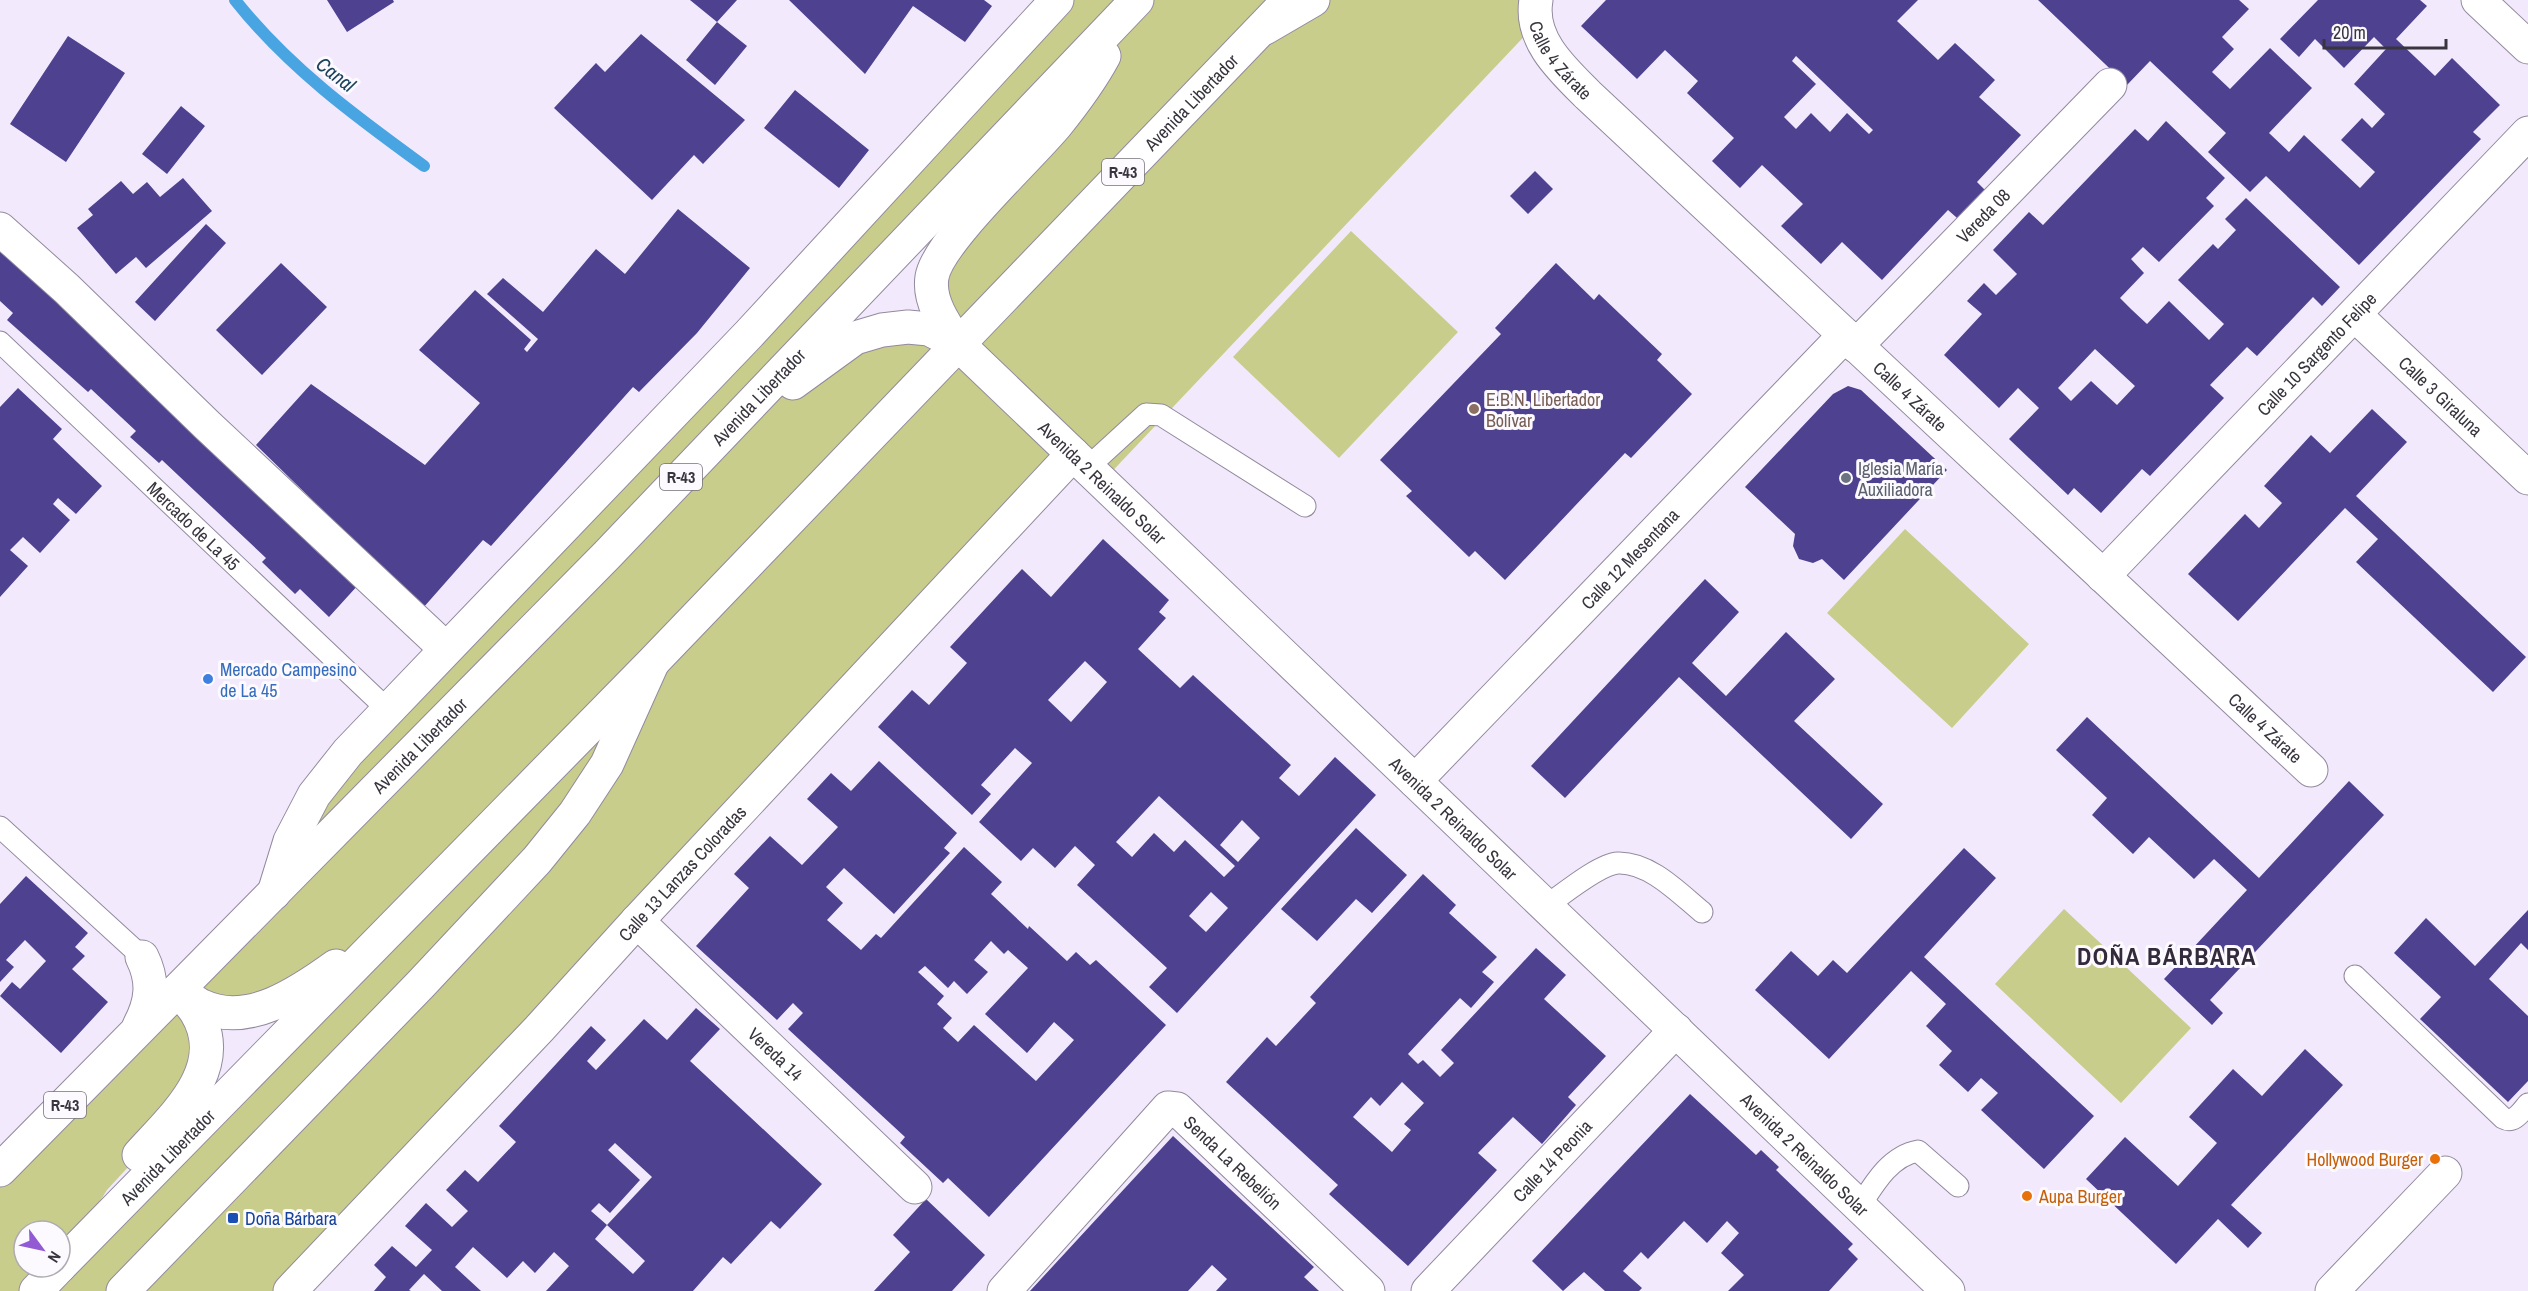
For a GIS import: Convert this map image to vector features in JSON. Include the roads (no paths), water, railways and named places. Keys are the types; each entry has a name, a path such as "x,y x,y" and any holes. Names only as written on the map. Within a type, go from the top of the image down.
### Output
{"street":[{"name":"Avenida Libertador","path":"274,893 290,841 314,795 348,752 749,334 1057,0"},
{"name":"Avenida Libertador","path":"72,1254 653,662 1289,0"},
{"name":"Avenida Libertador","path":"1256,34 1313,0"},
{"path":"2478,0 2528,47"},
{"name":"Avenida Libertador","path":"7,1159 130,1039 607,555 1135,1"},
{"path":"958,344 944,323 935,303 932,277 944,249 1057,124 1097,70 1135,1"},
{"name":"Calle 4 Zárate","path":"1536,2 1537,26 1544,45 1558,65 1669,172 2311,770"},
{"name":"Vereda 08","path":"1850,340 2110,85"},
{"name":"Calle 10 Sargento Felipe","path":"2103,576 2528,133"},
{"path":"0,230 67,289 207,425 446,649"},
{"name":"Calle 3 Giraluna","path":"2355,315 2528,478"},
{"path":"715,442 855,338 882,330 908,327 929,329 958,344"},
{"name":"Calle 12 Mesentana","path":"1415,781 1850,340"},
{"name":"Avenida 2 Reinaldo Solar","path":"958,344 1948,1291"},
{"name":"Calle 13 Lanzas Coloradas","path":"290,1291 539,1029 637,921 1080,461"},
{"name":"Avenida Libertador","path":"123,1291 421,984 537,860 575,813 607,764 653,662"},
{"name":"Vereda 14","path":"637,921 915,1187"},
{"path":"178,990 202,1006 221,1011 245,1012 272,1005 312,983 392,928"},
{"path":"142,957 160,965 169,966 199,960 220,948"},
{"name":"R-43","path":"130,1039 149,1004 150,976 142,957"},
{"path":"72,1248 107,1190 187,1103 200,1079 208,1053 204,1030 196,1012 178,990"},
{"name":"Calle 14 Peonia","path":"1428,1291 1676,1030"},
{"name":"Senda La Rebelión","path":"1004,1291 1168,1108 1173,1108 1177,1109 1368,1291"},
{"path":"2332,1291 2445,1173"},
{"name":"Avenida Libertador","path":"36,1291 48,1279"}],"lane":[{"name":"Mercado de La 45","path":"0,342 387,710"},
{"path":"1080,461 1146,414 1161,415 1305,506"},
{"path":"0,826 178,990"},
{"path":"1546,906 1594,873 1618,863 1639,868 1659,877 1702,912"},
{"path":"2355,976 2503,1118 2508,1121 2514,1120 2528,1104"},
{"path":"1860,1206 1878,1178 1906,1153 1918,1151 1958,1186"}],"waterway":[{"name":"Canal","path":"235,0 300,69 348,109 424,166"}],"place":[{"name":"E.B.N. Libertador Bolívar","path":"1474,409"},
{"name":"Iglesia María Auxiliadora","path":"1846,478"},
{"name":"Mercado Campesino de La 45","path":"208,679"},
{"name":"Hollywood Burger","path":"2435,1159"},
{"name":"Aupa Burger","path":"2027,1196"},
{"name":"Doña Bárbara","path":"233,1218"}],"district":[{"name":"DOÑA BÁRBARA","path":"2167,956"}]}
